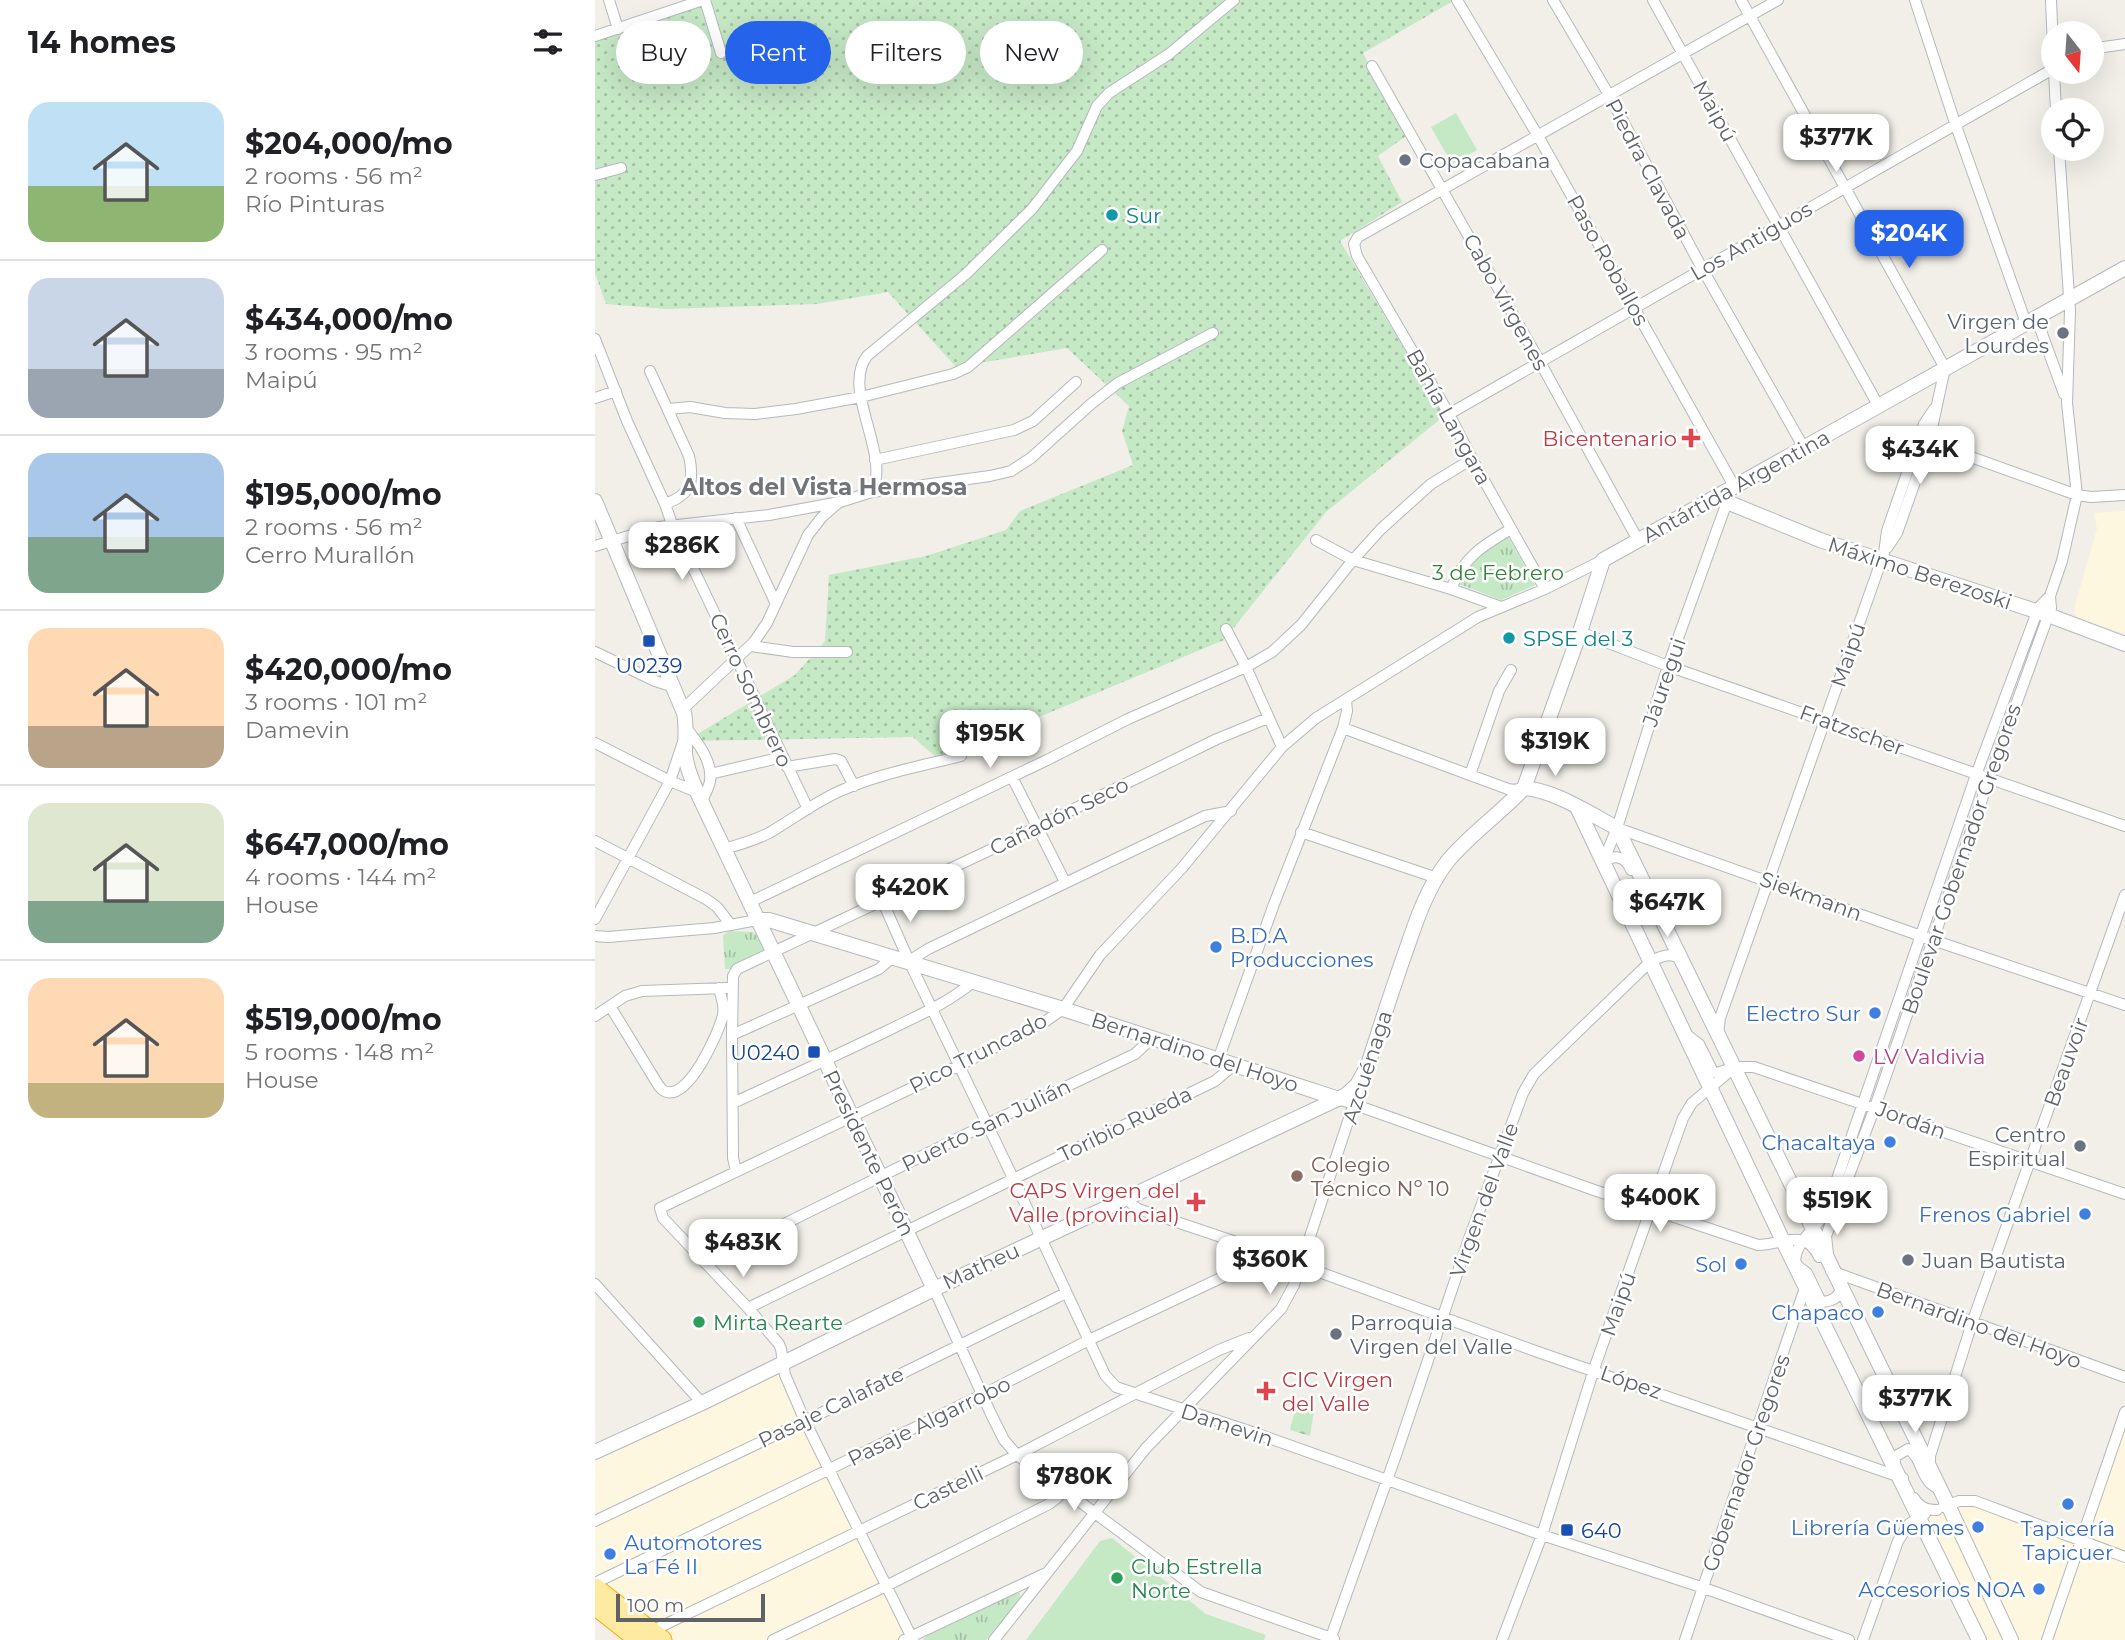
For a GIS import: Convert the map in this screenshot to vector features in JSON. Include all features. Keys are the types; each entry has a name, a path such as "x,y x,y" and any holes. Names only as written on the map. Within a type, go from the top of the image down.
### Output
{"highway":[{"path":"595,1586 649,1638"},
{"path":"595,1605 649,1638"}],"street":[{"path":"609,0 616,23"},
{"path":"642,21 704,0 721,53"},
{"path":"872,492 876,484 875,460 861,397 860,367 867,356 966,274 1032,209 1077,151 1101,100 1169,54 1234,0"},
{"name":"Paso Roballos","path":"1457,0 1635,307 1728,494"},
{"name":"Piedra Clavada","path":"1553,0 1609,95 1703,270 1804,448"},
{"name":"Maipú","path":"1653,0 1878,405"},
{"path":"1741,0 1945,368"},
{"path":"1443,188 1777,0"},
{"path":"1915,0 1955,123 2031,320 2067,403"},
{"path":"2051,0 2052,21"},
{"path":"595,36 616,30"},
{"path":"2104,47 2125,44"},
{"name":"Cabo Virgenes","path":"1372,66 1443,188 1638,540"},
{"name":"Los Antiguos","path":"1449,414 1955,123 2041,76"},
{"path":"2043,613 2051,608 2050,596 2077,495 2067,403 2069,299 2060,161"},
{"path":"595,175 621,168"},
{"name":"Bahía Langara","path":"1443,188 1358,237 1354,244 1357,256 1449,414 1545,589"},
{"path":"669,409 682,407 755,414 861,397 953,374 968,367 1102,250"},
{"name":"Antártida Argentina","path":"1282,747 1315,718 1478,617 1545,589 1728,494 1878,405 2125,268"},
{"path":"595,546 672,524 768,515 840,502 872,492 1011,471 1031,458 1118,383 1213,333"},
{"name":"Cerro Sombrero","path":"595,339 672,524 809,809"},
{"name":"Maipú","path":"1883,556 1897,533 1929,442 1945,368"},
{"path":"650,371 692,465 687,492 681,498 665,504"},
{"path":"875,460 1014,430 1033,421 1076,382"},
{"path":"595,398 617,391"},
{"name":"Maipú","path":"1718,1034 1720,1018 1883,556 1887,531 1924,424 1934,409"},
{"path":"1929,442 2077,495 2125,495"},
{"path":"748,902 1128,719 1246,667 1272,652 1301,625 1353,560 1415,496 1472,459"},
{"name":"Máximo Berezoski","path":"1728,494 1820,540 1883,556 2125,644"},
{"name":"Jáuregui","path":"1603,862 1617,828 1668,666 1728,494"},
{"name":"Presidente Perón","path":"595,500 683,709 687,729 685,753 699,797 907,1230 1004,1440 1017,1455 1201,1592 1332,1639"},
{"path":"683,709 751,646 767,623 808,535 822,517 840,502"},
{"path":"736,518 776,604"},
{"path":"1451,589 1458,571 1471,556 1511,529"},
{"path":"1316,540 1353,560 1501,607"},
{"name":"Azcuénaga","path":"994,1640 1146,1448 1281,1309 1289,1297 1420,909 1437,878 1471,836 1511,803 1524,788 1603,560"},
{"name":"Boulevar Gobernador Gregores","path":"1832,1267 1826,1237 1875,1107 1976,775 2043,613"},
{"name":"Boulevar Gobernador Gregores","path":"1803,1240 1826,1210 1862,1102 1989,779 2043,613"},
{"path":"1226,629 1282,747"},
{"name":"Fratzscher","path":"1580,632 1668,666 2125,826"},
{"path":"751,646 793,652 847,652"},
{"path":"595,652 655,681 674,687"},
{"path":"1470,775 1499,691 1511,670"},
{"path":"1218,1060 1301,832 1343,728 1346,701"},
{"name":"Cañadón Seco","path":"733,988 733,976 737,969 1217,739 1268,718"},
{"name":"Siekmann","path":"1343,728 1508,789 1535,789 1617,828 2125,1005"},
{"path":"595,743 699,797 710,783 711,774 700,745 687,729"},
{"path":"595,919 670,781 687,729"},
{"name":"Pico Truncado","path":"705,1262 663,1218 660,1208 960,1065 1043,1023 1063,1009 1100,955 1182,868 1282,747"},
{"path":"723,849 768,834 842,790 961,756"},
{"path":"711,774 785,762 835,759 841,761 854,786"},
{"path":"1012,777 1065,882"},
{"path":"1577,807 1783,1241 1979,1640"},
{"path":"909,961 928,949 1205,816 1231,811"},
{"path":"1617,828 1930,1468 1942,1500 2011,1640"},
{"path":"1301,832 1437,878"},
{"path":"595,841 706,899 717,906 731,925"},
{"path":"1603,862 1610,857 1623,858 1639,887 1655,903"},
{"name":"Beauvoir","path":"1930,1468 1930,1456 1972,1323 2125,895"},
{"name":"Damevin","path":"882,900 1105,1375 1116,1387 1849,1640"},
{"name":"Bernardino del Hoyo","path":"595,936 608,937 769,920 1063,1009 1355,1104 1758,1245 1770,1245 1791,1239 1803,1240"},
{"path":"1651,961 1667,955 1681,959"},
{"path":"731,1035 879,969 893,957"},
{"name":"Virgen del Valle","path":"1332,1639 1523,1093 1534,1074 1651,961"},
{"path":"733,1103 932,1008 960,993 972,982"},
{"path":"610,1006 657,1083 663,1091 671,1093 690,1079 709,1053 724,1012 719,988"},
{"path":"595,1016 625,996 642,991 733,988 733,1158 736,1171"},
{"name":"Jordán","path":"1687,1035 1699,1044 1713,1072 1755,1066 2125,1194"},
{"name":"Puerto San Julián","path":"705,1262 1135,1054 1151,1039"},
{"name":"Toribio Rueda","path":"748,1308 1215,1081 1234,1065"},
{"name":"Maipú","path":"1502,1640 1542,1535 1594,1369 1685,1112 1735,1067"},
{"name":"Matheu","path":"595,1452 702,1403 1041,1238 1339,1099 1363,1076"},
{"name":"López","path":"1126,1199 1138,1209 1443,1317 1756,1426 1897,1471"},
{"path":"1795,1264 1803,1240 1813,1246 1825,1267 1832,1267"},
{"name":"Pasaje Algarrobo","path":"595,1586 1089,1340 1242,1268 1248,1246"},
{"path":"705,1262 779,1343 782,1364 805,1421 909,1639 1047,1572"},
{"path":"1795,1264 1807,1273 1823,1302 1836,1298 1841,1293 1841,1287"},
{"name":"Bernardino del Hoyo","path":"1832,1267 1972,1323 2125,1377"},
{"path":"595,1284 702,1403"},
{"name":"Gobernador Gregores","path":"1685,1640 1806,1285"},
{"name":"Pasaje Calafate","path":"595,1521 1066,1293"},
{"name":"Castelli","path":"649,1638 1017,1455 1219,1350 1255,1336"},
{"path":"2047,1640 2125,1412"},
{"path":"1942,1500 1912,1450 1908,1449 1896,1456 1897,1471 1907,1482 1915,1501 1925,1509 1942,1500 1975,1501 2125,1557"},
{"path":"773,1640 1048,1504 1057,1499 1064,1490"},
{"path":"1863,1640 1898,1541 1909,1524 1942,1500"}],"shaded area":[{"path":"2125,511 2125,634 2077,617 2074,609 2097,529 2094,513"},
{"path":"782,1364 913,1640 639,1640 595,1605 595,1452"},
{"path":"2125,1412 2125,1640 1979,1640 1919,1517 1959,1501 2080,1540"}],"green space":[{"path":"696,0 1455,0 1363,53 1406,136 1378,156 1402,202 1340,241 1444,416 1326,512 1224,640 938,759 913,737 686,741 795,675 825,641 829,575 926,556 1006,530 1020,511 1133,465 1122,431 1129,406 1067,348 956,367 888,292 817,304 667,309 606,304 595,273 595,36 616,29 616,84 711,84 711,21 637,21"},
{"path":"1456,113 1477,150 1452,164 1431,127"},
{"name":"3 de Febrero","path":"1508,536 1535,585 1501,600 1459,584 1473,562"},
{"path":"730,931 753,932 773,951 736,969 725,969 723,935"},
{"path":"1298,1399 1315,1403 1310,1436 1290,1430"},
{"name":"Club Estrella Norte","path":"1112,1538 1206,1614 1266,1635 1264,1640 1026,1640 1100,1541"},
{"path":"1014,1592 1020,1593 1020,1599 986,1640 923,1640 928,1634"}],"place":[{"name":"Copacabana","path":"1405,160"},
{"name":"Sur","path":"1112,215"},
{"name":"Virgen de Lourdes","path":"2063,333"},
{"name":"Bicentenario","path":"1691,438"},
{"name":"SPSE del 3","path":"1509,638"},
{"name":"U0239","path":"649,641"},
{"name":"B.D.A Producciones","path":"1216,947"},
{"name":"Electro Sur","path":"1875,1013"},
{"name":"U0240","path":"814,1052"},
{"name":"LV Valdivia","path":"1859,1056"},
{"name":"Chacaltaya","path":"1890,1142"},
{"name":"Centro Espiritual","path":"2080,1146"},
{"name":"Colegio Técnico Nº 10","path":"1297,1176"},
{"name":"CAPS Virgen del Valle (provincial)","path":"1196,1202"},
{"name":"Frenos Gabriel","path":"2085,1214"},
{"name":"Juan Bautista","path":"1908,1260"},
{"name":"Sol","path":"1741,1264"},
{"name":"Chapaco","path":"1878,1312"},
{"name":"Mirta Rearte","path":"699,1322"},
{"name":"Parroquia Virgen del Valle","path":"1336,1334"},
{"name":"CIC Virgen del Valle","path":"1266,1391"},
{"name":"Tapicería Tapicuer","path":"2068,1504"},
{"name":"Librería Güemes","path":"1978,1527"},
{"name":"640","path":"1567,1530"},
{"name":"Automotores La Fé II","path":"610,1554"},
{"name":"Club Estrella Norte","path":"1117,1578"},
{"name":"Accesorios NOA","path":"2039,1589"}],"district":[{"name":"Altos del Vista Hermosa","path":"824,487"}]}
